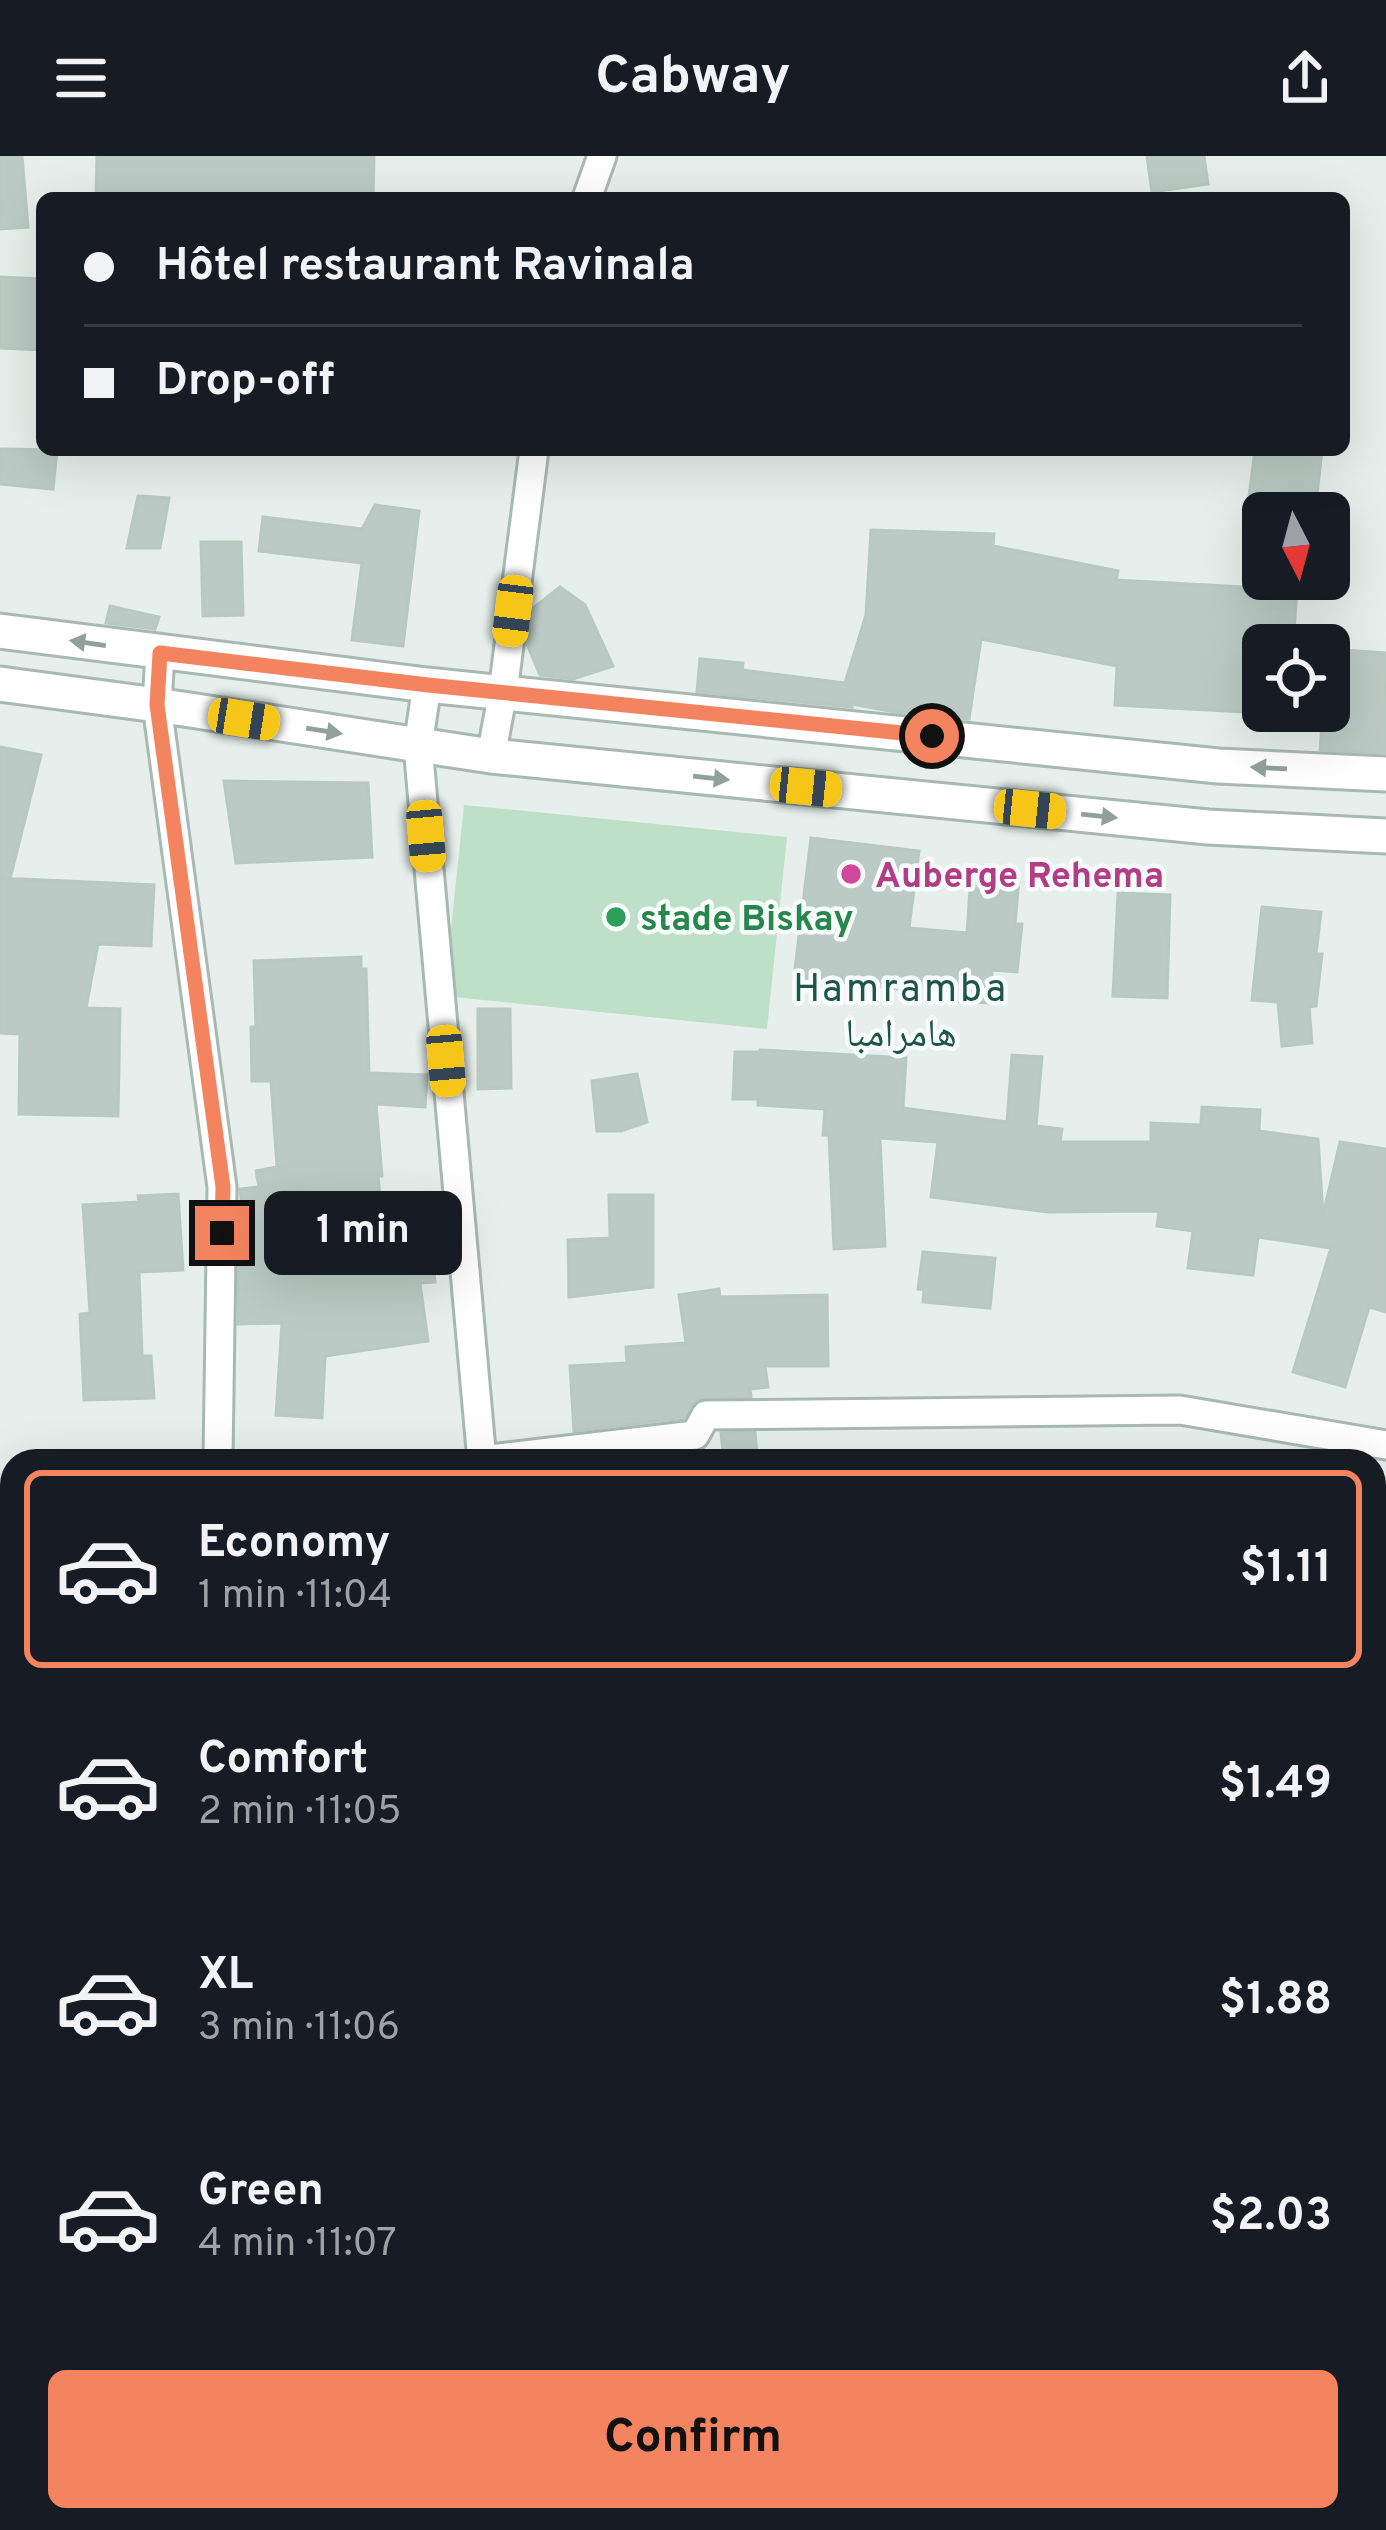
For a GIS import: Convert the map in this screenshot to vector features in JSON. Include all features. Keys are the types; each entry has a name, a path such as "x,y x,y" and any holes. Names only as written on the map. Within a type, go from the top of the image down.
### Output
{"street":[{"path":"589,192 602,156"},
{"path":"491,756 533,456"},
{"path":"0,631 428,685 1218,766 1386,774"},
{"path":"160,653 157,705 223,1187 218,1449"},
{"path":"0,684 491,756 1208,826 1386,836"},
{"path":"428,685 418,746 481,1449"},
{"path":"576,1449 695,1435 706,1415 1180,1410 1386,1445"}],"green space":[{"name":"stade Biskay","path":"464,805 787,837 767,1029 444,996"}],"building":[{"path":"0,156 22,156 28,227 0,229"},
{"path":"97,156 374,156 373,192 96,192"},
{"path":"1147,156 1204,156 1208,184 1152,192"},
{"path":"0,277 36,279 36,350 0,348"},
{"path":"0,449 36,450 36,456 56,456 53,489 0,484"},
{"path":"1254,456 1321,456 1317,492 1250,492"},
{"path":"138,496 169,498 160,548 127,548"},
{"path":"375,505 419,511 403,646 352,640 362,563 259,551 263,517 362,529"},
{"path":"871,530 994,534 993,546 1118,571 1116,580 1242,587 1242,600 1296,600 1295,624 1242,624 1242,712 1115,705 1117,666 981,639 969,719 697,692 700,659 743,663 742,670 845,683 866,615"},
{"path":"201,542 241,542 243,615 203,616"},
{"path":"560,587 585,605 613,666 573,679 540,675 527,644 532,609"},
{"path":"110,606 159,617 155,629 106,623"},
{"path":"1350,650 1386,653 1386,753 1320,750 1321,732 1350,732"},
{"path":"0,747 41,755 10,879 0,877"},
{"path":"224,781 368,783 372,857 236,863"},
{"path":"811,838 919,851 909,928 967,933 971,875 1019,879 1015,924 1022,924 1017,972 992,970 991,1003 923,1000 923,992 794,977"},
{"path":"0,878 154,885 151,946 98,944 86,1008 120,1009 118,1116 19,1114 20,1034 0,1033"},
{"path":"1118,893 1170,895 1167,998 1113,996"},
{"path":"1262,907 1321,912 1316,1006 1309,1007 1312,1043 1282,1046 1278,1002 1252,1000"},
{"path":"361,957 361,969 366,969 369,1073 427,1075 425,1107 376,1104 384,1237 429,1232 435,1282 420,1283 428,1341 325,1356 322,1418 276,1415 282,1323 238,1324 239,1245 246,1245 240,1189 259,1187 256,1171 277,1167 271,1081 252,1081 254,961"},
{"path":"478,1009 510,1009 511,1088 478,1089"},
{"path":"735,1052 906,1058 903,1108 1007,1122 1012,1055 1042,1057 1036,1126 1062,1129 1060,1142 1151,1142 1151,1123 1201,1125 1202,1107 1260,1110 1259,1131 1318,1139 1323,1215 1340,1142 1386,1149 1386,1312 1369,1307 1345,1387 1293,1372 1331,1248 1258,1237 1253,1275 1188,1268 1193,1231 1157,1226 1159,1211 1048,1212 931,1197 938,1142 880,1138 885,1246 834,1249 829,1135 823,1135 825,1109 733,1099"},
{"path":"637,1074 647,1122 621,1131 597,1131 592,1081"},
{"path":"178,1194 183,1270 139,1272 142,1356 151,1356 154,1398 84,1400 80,1314 90,1313 83,1205"},
{"path":"609,1195 653,1195 653,1287 569,1297 568,1240 610,1238"},
{"path":"923,1252 995,1258 990,1308 923,1302 924,1290 918,1289"},
{"path":"719,1289 720,1297 827,1295 828,1366 765,1366 768,1387 750,1389 751,1397 698,1399 684,1418 574,1431 570,1366 627,1363 626,1347 686,1343 679,1295"},
{"path":"755,1432 756,1449 723,1449 721,1433"}],"place":[{"name":"Auberge Rehema","path":"851,874"},
{"name":"stade Biskay","path":"616,917"}],"district":[{"name":"Hamramba هامرامبا","path":"901,1010"}],"route":[{"path":"222,1233 223,1187 157,705 160,653 932,736"}]}
